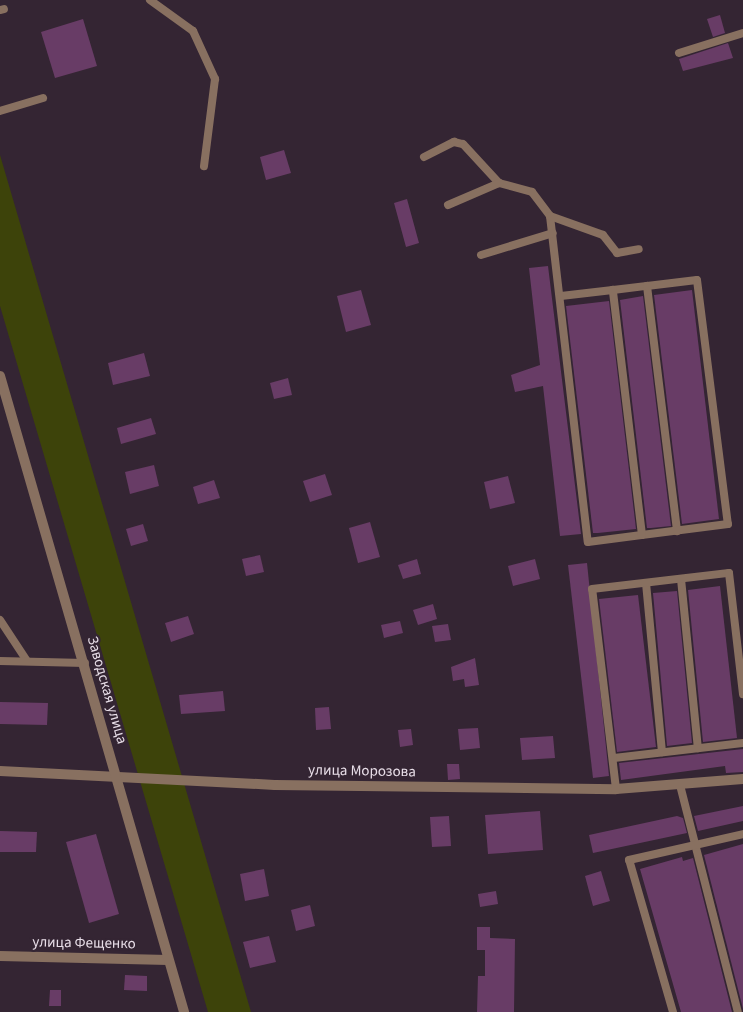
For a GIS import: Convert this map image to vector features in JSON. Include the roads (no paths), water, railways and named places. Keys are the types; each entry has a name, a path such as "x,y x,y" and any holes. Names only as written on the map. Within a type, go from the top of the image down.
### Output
{"street":[{"name":"Заводская улица","path":"0,376 184,1012"},
{"name":"улица Морозова","path":"0,771 275,785 616,789 743,779"},
{"name":"улица Фещенко","path":"0,956 168,960"}],"lane":[{"path":"150,0 193,31 215,79 204,166"},
{"path":"679,52 743,33"},
{"path":"0,110 43,98"},
{"path":"424,157 454,142 463,144 499,183 532,192 550,216 561,296 588,542 728,524 697,280 561,296"},
{"path":"448,205 499,183"},
{"path":"550,216 603,234 617,253 639,249"},
{"path":"482,255 552,233"},
{"path":"646,286 677,531"},
{"path":"612,290 642,535"},
{"path":"616,789 614,758 592,589 729,573 743,694"},
{"path":"680,579 698,748"},
{"path":"646,583 662,752"},
{"path":"0,620 27,661"},
{"path":"0,661 84,663"},
{"path":"614,758 743,742"},
{"path":"680,785 738,1012"},
{"path":"673,1012 629,860 743,834"}]}
